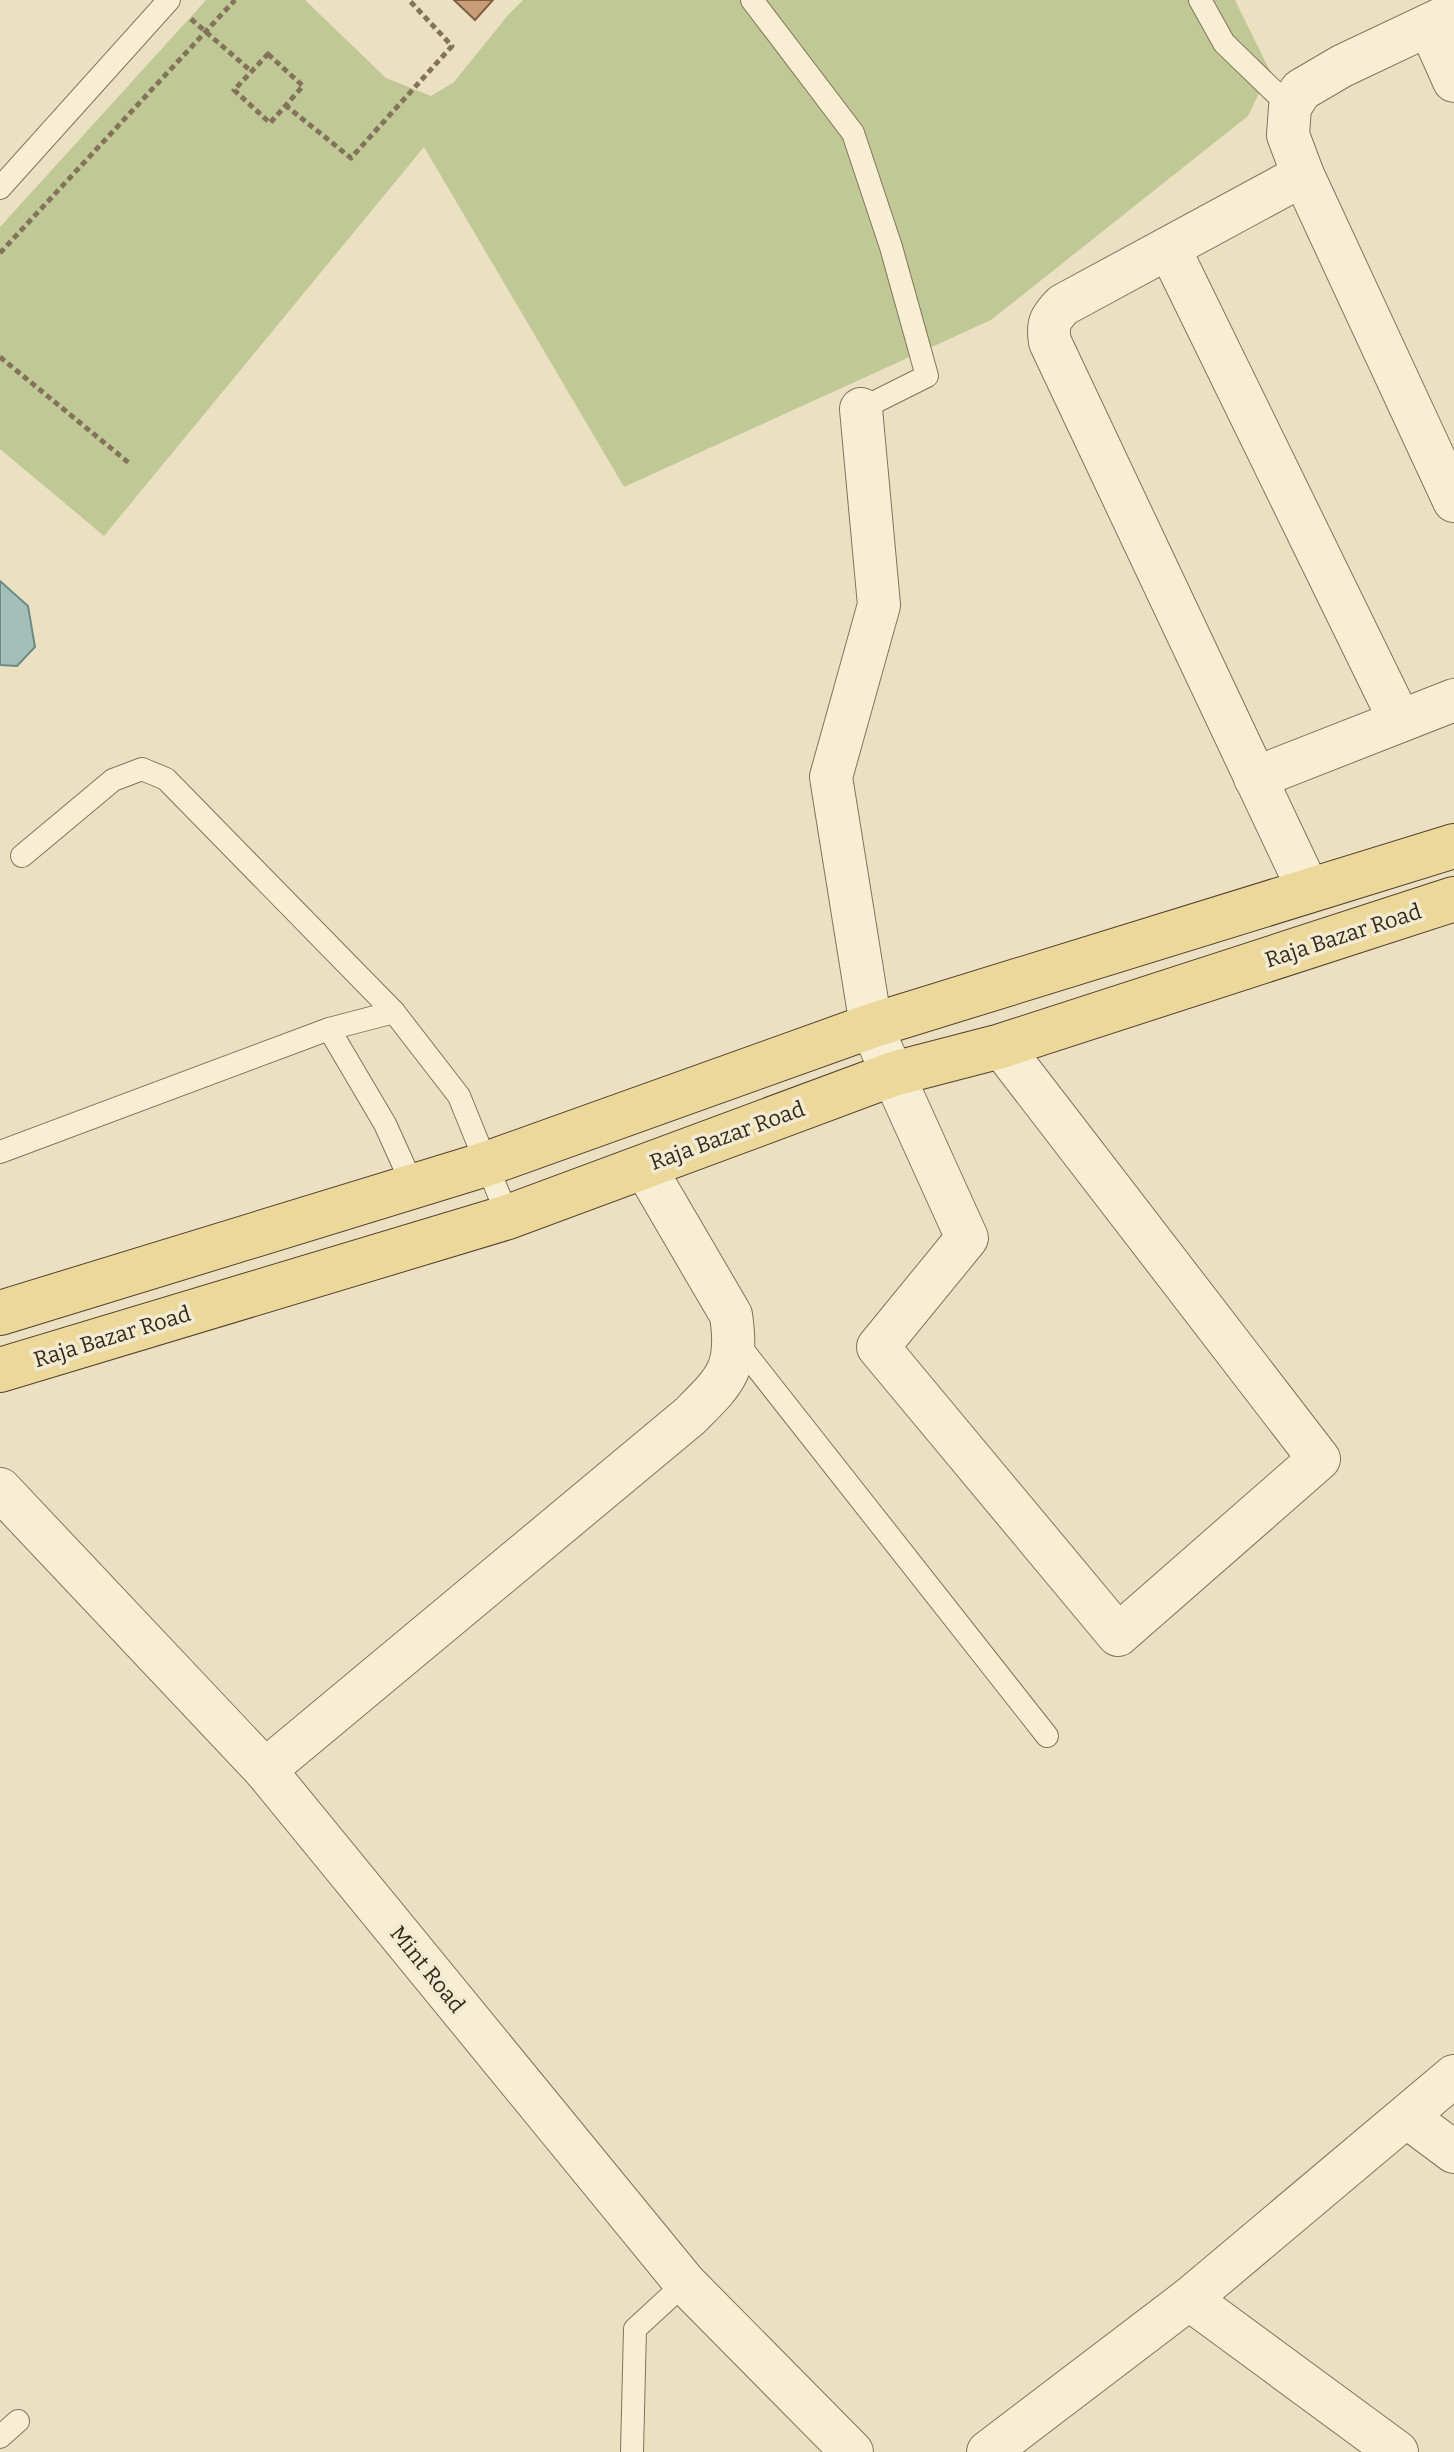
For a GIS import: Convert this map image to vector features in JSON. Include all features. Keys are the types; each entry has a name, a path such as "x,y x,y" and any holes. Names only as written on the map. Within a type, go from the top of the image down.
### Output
{"main road":[{"path":"0,1313 486,1164 871,1026 1454,846"},
{"name":"Raja Bazar Road","path":"0,1370 508,1217 893,1074 1001,1046 1454,899"}],"street":[{"path":"1454,81 1442,19 1342,66 1301,90 1290,107 1288,135 1303,175 1454,501"},
{"path":"1303,175 1063,305 1047,326 1050,342 1308,889"},
{"path":"1169,248 1400,721"},
{"path":"861,409 879,605 831,777 871,1026 967,1238 878,1347 1118,1635 1319,1459 1001,1046"},
{"path":"1255,778 1454,700"},
{"path":"265,1770 690,1416 719,1387 731,1366 735,1340 731,1315 644,1166"},
{"name":"Mint Road","path":"0,1489 265,1770 685,2283 852,2452"},
{"path":"988,2452 1189,2299 1454,2076"},
{"path":"1407,2117 1454,2152"},
{"path":"1189,2299 1397,2452"}],"lane":[{"path":"0,188 169,0"},
{"path":"752,0 853,133 891,247 927,376 861,409"},
{"path":"1200,0 1224,43 1290,107"},
{"path":"22,856 113,780 142,769 166,779 394,1012 459,1096 508,1217"},
{"path":"0,1152 329,1029 394,1012"},
{"path":"329,1029 385,1124 413,1186"},
{"path":"735,1340 1047,1736"},
{"path":"632,2452 635,2329 685,2283"},
{"path":"0,2437 18,2421"}],"path":[{"path":"169,0 251,71"},
{"path":"0,253 235,0"},
{"path":"285,105 351,158 452,46 409,0"},
{"path":"268,54 303,86 285,105 270,123 234,90 268,54"},
{"path":"0,357 129,463"}],"green space":[{"path":"206,0 305,0 386,78 431,96 454,82 523,0 1235,0 1270,71 1248,116 991,320 624,487 424,147 104,536 0,449 0,227"}],"water":[{"path":"0,581 28,606 35,647 17,666 0,665"}],"building":[{"path":"454,0 493,0 475,20"}]}
